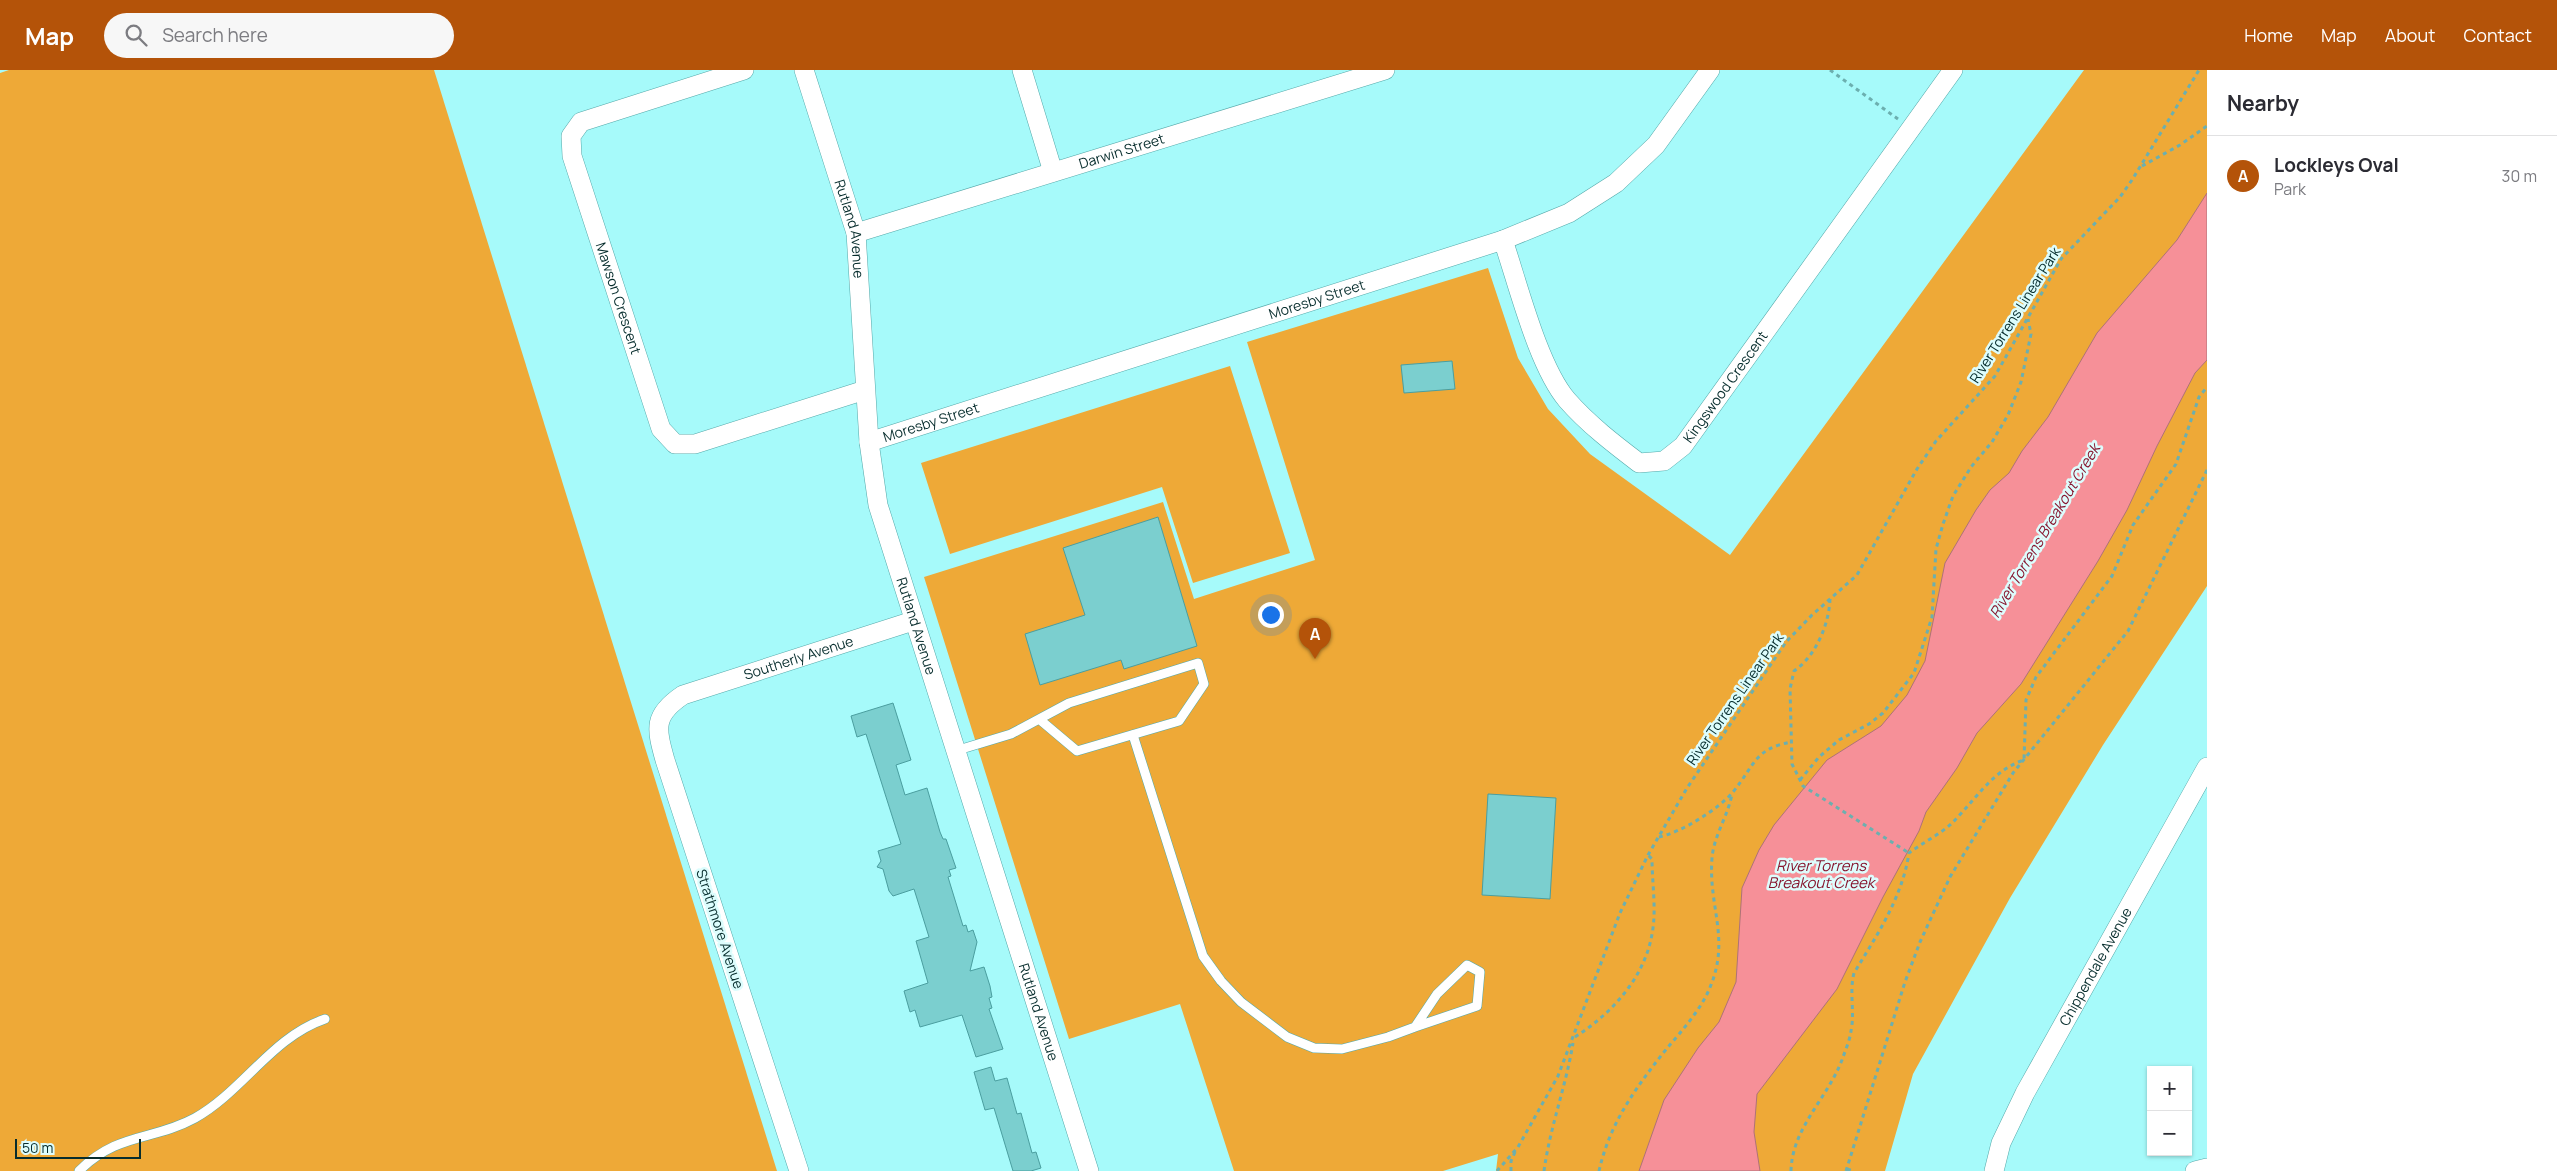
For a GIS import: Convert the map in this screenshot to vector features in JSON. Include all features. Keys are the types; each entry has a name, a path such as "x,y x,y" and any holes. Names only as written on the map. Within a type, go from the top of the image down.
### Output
{"street":[{"name":"Mawson Crescent","path":"744,70 581,122 571,136 572,156 660,428 675,444 695,444 865,390"},
{"name":"Rutland Avenue","path":"804,70 856,233 869,442 878,505 913,621 1090,1171"},
{"path":"1022,70 1053,172"},
{"name":"Darwin Street","path":"856,233 1385,70"},
{"name":"Moresby Street","path":"869,442 1503,240 1569,214 1616,183 1656,145 1710,70"},
{"name":"Kingswood Crescent","path":"1503,240 1543,359 1566,399 1601,433 1639,463 1664,461 1683,446 1953,70"},
{"name":"Southerly Avenue","path":"684,695 913,621"},
{"name":"Strathmore Avenue","path":"684,695 669,705 659,718 659,737 799,1171"},
{"name":"Chippendale Avenue","path":"1994,1171 2002,1143 2024,1093 2207,767"},
{"path":"2194,1171 2207,1168"}],"lane":[{"path":"955,751 1011,734 1039,719 1069,703 1198,664 1204,684 1179,721 1078,751 1039,719"},
{"path":"1133,734 1203,956 1221,981 1263,1021 1287,1037 1314,1048 1342,1049 1366,1044 1477,1006 1480,972 1467,965 1437,994 1415,1027"},
{"path":"79,1171 91,1159 120,1142 180,1126 198,1117 224,1097 270,1053 308,1024 325,1019"}],"path":[{"path":"1830,70 1911,129"},
{"name":"River Torrens Linear Park","path":"1497,1171 1518,1147 1558,1076 1620,913 1648,855 1687,788 1786,642 1857,575 1917,469 1936,441 1995,376 2061,259 2120,197 2199,70"},
{"name":"River Torrens Linear Park","path":"2141,166 2180,145 2207,126"},
{"path":"1800,780 1818,757 1839,740 1869,724 1883,712 1914,674 1932,617 1936,549 1943,524 1953,496 1971,467 1992,442 2008,415 2021,382 2031,334 2028,318"},
{"path":"2024,760 2026,700 2036,677 2112,576 2133,525 2176,464 2199,397 2207,386"},
{"path":"1853,1171 1846,1170 1920,942 1950,877 1986,815 2024,760 2128,632 2207,470"},
{"path":"1830,599 1830,612 1815,646 1802,665 1794,671 1790,689 1792,764 1803,786 1909,853"},
{"path":"1658,837 1680,832 1732,794 1760,755 1773,745 1792,742"},
{"path":"1791,1171 1796,1141 1829,1088 1849,1038 1851,1030 1851,983 1854,973 1896,899 1906,874 1909,853 1950,824 1980,789 2016,762 2024,760"},
{"path":"1598,1171 1604,1149 1617,1117 1640,1082 1707,994 1716,972 1720,940 1712,884 1712,858 1715,839 1729,810 1732,794"},
{"path":"1574,1037 1617,1002 1636,981 1646,956 1653,928 1652,859 1648,855"},
{"name":"River Torrens Linear Park","path":"1544,1171 1554,1118 1567,1080 1574,1037"},
{"path":"1511,1171 1511,1160 1518,1147"}],"shaded area":[{"path":"9,70 434,70 777,1171 0,1171 0,73"},
{"path":"2084,70 2207,70 2207,586 2103,745 2010,898 1913,1074 1885,1171 1496,1171 1498,1154 1443,1171 1234,1171 1180,1004 1069,1039 924,577 1163,502 1194,599 1315,560 1247,342 1488,268 1518,358 1548,409 1590,454 1730,555"},
{"path":"1230,366 1290,553 1193,583 1162,487 950,554 921,463"}],"water":[{"name":"River Torrens Breakout Creek","path":"2207,193 2207,360 2195,373 2157,446 2127,510 2098,561 2021,684 1977,733 1957,768 1926,812 1919,831 1883,897 1837,989 1757,1094 1754,1132 1760,1171 1639,1171 1664,1100 1698,1048 1719,1022 1736,982 1742,888 1759,850 1774,825 1827,760 1881,726 1907,695 1925,661 1945,563 1976,510 1990,490 2009,473 2022,451 2048,417 2097,333 2177,240"}],"building":[{"path":"1452,361 1455,389 1404,393 1401,365"},
{"path":"1158,517 1197,646 1124,669 1121,660 1040,685 1025,634 1085,615 1063,548"},
{"path":"893,703 911,760 896,765 905,795 927,788 940,832 943,839 946,839 956,868 949,870 951,876 948,877 963,926 966,925 968,932 973,930 977,942 970,971 984,967 990,986 992,997 989,998 992,1008 989,1009 1003,1049 976,1057 962,1015 920,1027 915,1010 910,1012 904,991 928,983 916,941 929,937 914,889 893,896 889,891 883,869 877,867 881,861 878,851 901,844 866,734 857,737 851,716"},
{"path":"1488,794 1556,798 1550,899 1482,895"},
{"path":"991,1067 995,1081 1007,1078 1017,1114 1021,1113 1032,1153 1036,1152 1041,1168 1031,1171 1013,1171 994,1108 985,1110 974,1072"}],"place":[{"name":"Lockleys Oval","path":"1315,659"}]}
